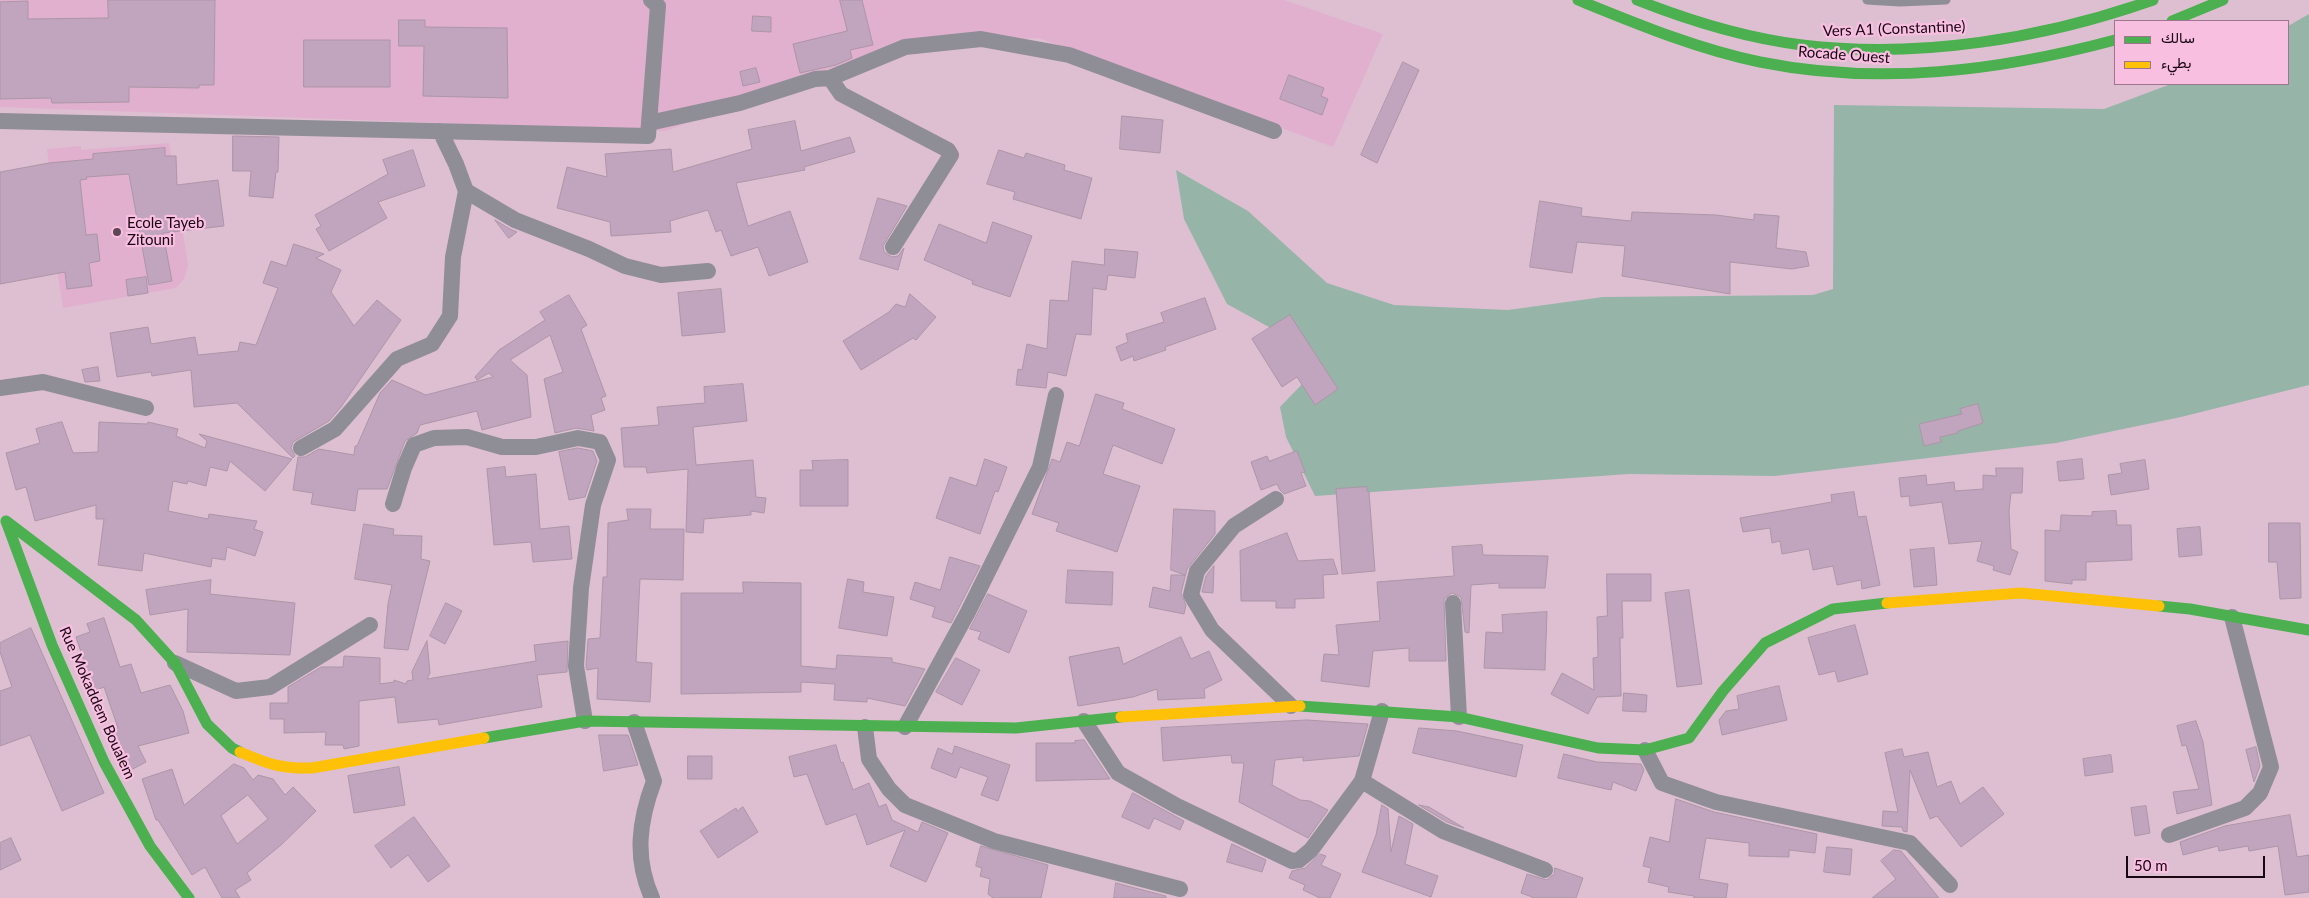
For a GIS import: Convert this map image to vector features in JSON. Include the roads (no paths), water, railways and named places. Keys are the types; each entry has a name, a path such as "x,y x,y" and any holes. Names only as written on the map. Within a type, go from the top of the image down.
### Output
{"main road":[{"name":"Rocade Ouest","path":"1578,0 1662,34 1760,62 1831,72 1867,74 1919,73 1991,67 2068,53 2114,40"},
{"name":"Vers A1 (Constantine)","path":"1637,0 1675,14 1772,40 1823,47 1891,48 1957,45 2077,24 2153,0"},
{"path":"2174,20 2223,0"},
{"name":"Rue Mokaddem Boualem","path":"0,508 52,645 104,762 150,846 190,898"},
{"path":"6,521 136,620 175,663 189,693 207,724 232,748 265,764 288,769 312,768 585,721 1016,728 1143,715 1291,706 1459,717 1598,748 1645,750 1688,738 1764,643 1833,609 1892,602 2021,594 2190,609 2309,630"}],"street":[{"path":"0,121 648,136 658,6 651,0"},
{"path":"649,123 740,103 815,79 830,78 905,47 981,39 1069,55 1274,131"},
{"path":"830,78 841,94 948,150 951,155 893,246"},
{"path":"300,448 335,429 397,359 432,344 450,316 453,258 466,191 456,164 440,132"},
{"path":"466,191 515,220 589,249 626,266 661,275 708,271"},
{"path":"0,388 43,382 146,408"},
{"path":"905,727 968,612 1040,467 1056,395"},
{"path":"393,504 404,468 414,445 434,438 466,437 502,447 536,447 578,438 600,442 608,460 592,505 581,588 576,666 585,721"},
{"path":"1276,499 1234,526 1196,571 1191,594 1212,630 1291,706"},
{"path":"1453,603 1459,717"},
{"path":"2169,835 2245,808 2260,793 2270,768 2232,617"},
{"path":"175,663 236,691 270,687 370,625"},
{"path":"1084,721 1118,773 1177,806 1292,861 1299,860 1311,850 1362,781 1382,711"},
{"path":"634,722 654,781 645,806 639,850 646,884 652,898"},
{"path":"865,727 869,759 888,789 905,805 994,841 1180,889"},
{"path":"1645,750 1662,783 1716,802 1910,843 1950,885"},
{"path":"1362,781 1443,832 1545,870"}],"lane":[{"path":"1867,0 1900,2 1946,0"}],"place":[{"name":"Ecole Tayeb Zitouni","path":"117,232"}]}
